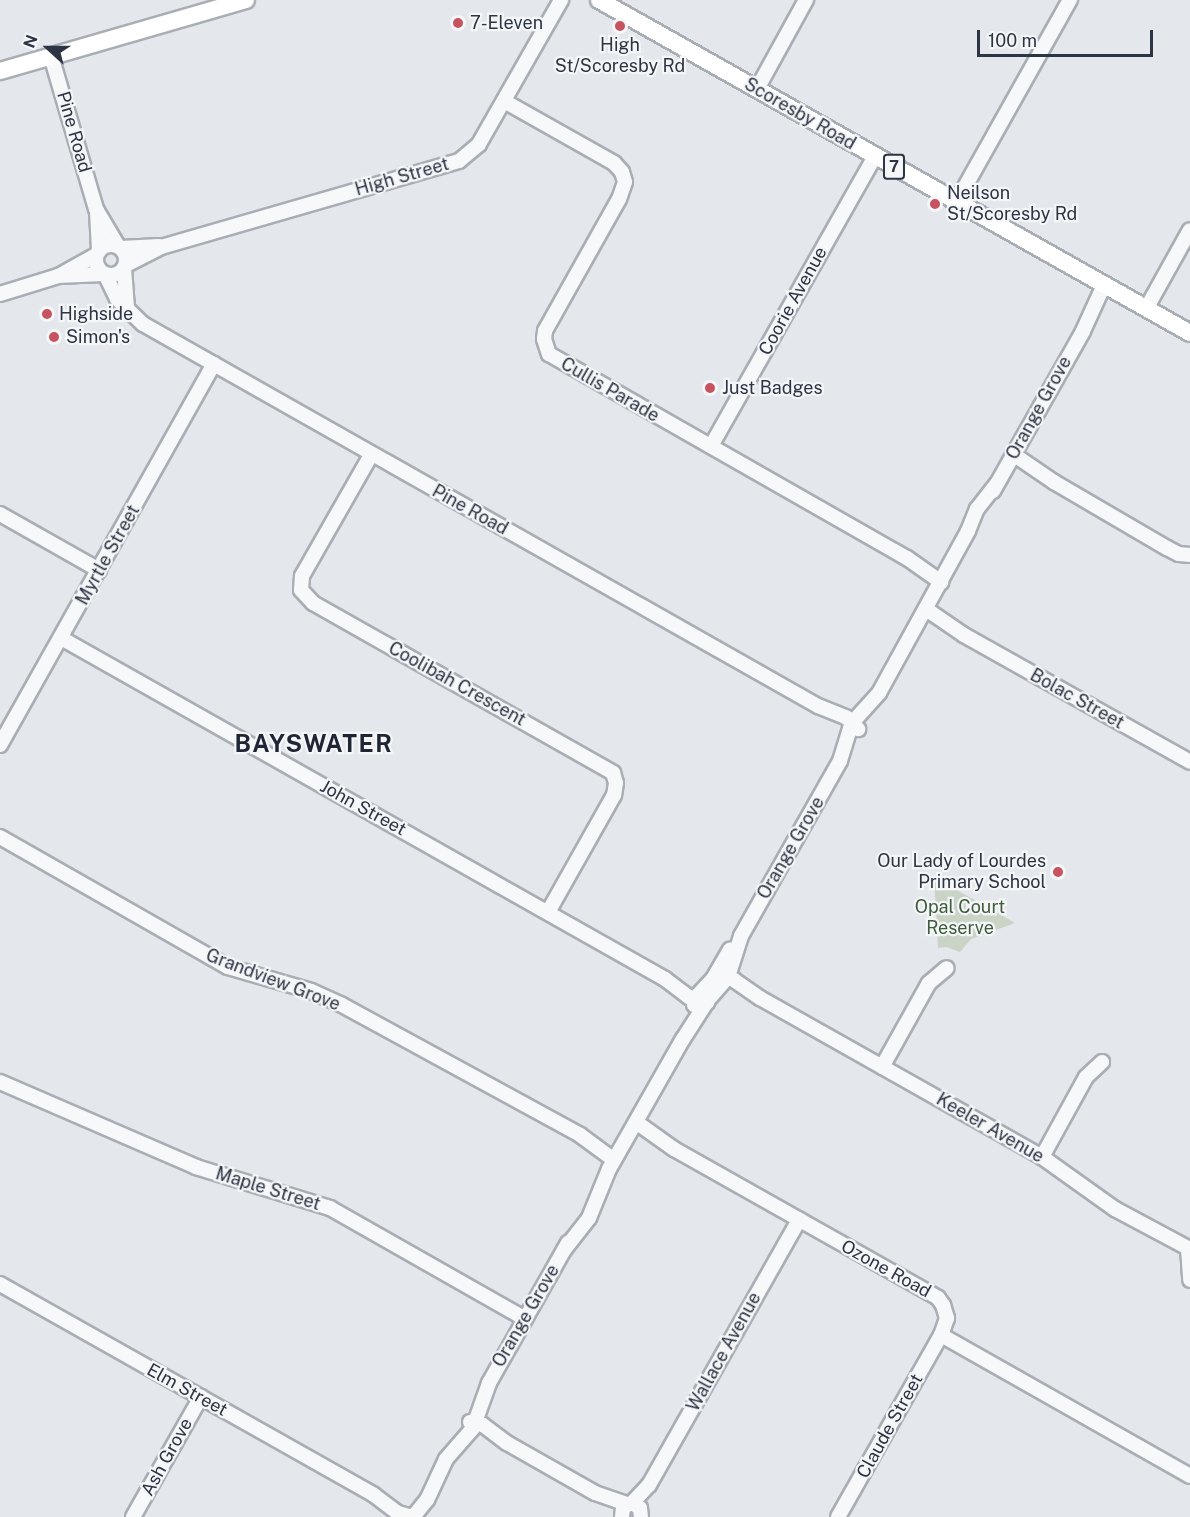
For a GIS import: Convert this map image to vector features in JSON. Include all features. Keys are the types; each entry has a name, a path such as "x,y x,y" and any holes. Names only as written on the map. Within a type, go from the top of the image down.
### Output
{"main road":[{"path":"0,71 246,0"},
{"name":"Scoresby Road","path":"599,0 1190,333"}],"street":[{"name":"High Street","path":"125,266 161,246 459,161 479,144 561,0"},
{"path":"757,89 806,0"},
{"path":"957,201 1070,0"},
{"name":"Pine Road","path":"51,56 96,209 98,253"},
{"name":"Cullis Parade","path":"504,101 614,163 622,172 625,182 619,199 545,331 544,339 549,354 907,558 946,573"},
{"name":"Coorie Avenue","path":"711,447 875,156"},
{"name":"Pine Road","path":"96,209 120,247"},
{"path":"1146,309 1190,230"},
{"path":"0,294 58,276 98,253 107,245 120,247 125,253 127,308"},
{"name":"High Street","path":"120,247 161,246"},
{"path":"98,253 96,262 104,274"},
{"path":"58,276 116,275 125,266"},
{"name":"Pine Road","path":"104,274 117,299 143,324 854,726"},
{"name":"Orange Grove","path":"409,1515 427,1500 453,1439 472,1424 475,1401 489,1383 564,1250 591,1194 614,1160 683,1039 700,999 723,978 741,936 840,761 851,748 854,726 873,711 879,693 923,613 946,573 976,532 1011,457 1108,287"},
{"name":"Myrtle Street","path":"0,745 4,729 61,638 214,364"},
{"name":"Coolibah Crescent","path":"371,454 302,576 301,590 313,603 612,773 616,783 614,795 548,912"},
{"path":"1011,457 1179,554 1190,555"},
{"path":"0,514 99,570"},
{"name":"Bolac Street","path":"923,613 1190,762"},
{"name":"John Street","path":"61,638 700,999"},
{"name":"Grandview Grove","path":"0,837 228,967 311,991 342,1005 580,1135 614,1160"},
{"path":"882,1067 929,983 946,968"},
{"name":"Keeler Avenue","path":"723,978 1042,1157 1115,1209 1189,1248 1190,1280"},
{"path":"1042,1157 1086,1077 1102,1062"},
{"name":"Maple Street","path":"0,1082 196,1167 330,1208 525,1319"},
{"name":"Ozone Road","path":"634,1126 938,1298 945,1309 947,1318 941,1335"},
{"name":"Wallace Avenue","path":"634,1512 799,1220"},
{"name":"Elm Street","path":"0,1284 409,1515"},
{"path":"941,1335 1190,1476"},
{"name":"Claude Street","path":"838,1517 941,1335"},
{"name":"Ash Grove","path":"133,1517 201,1397"},
{"path":"472,1424 595,1493 634,1512"}],"green space":[{"name":"Opal Court Reserve","path":"934,877 1015,923 971,939 960,952 946,947 938,948"}],"place":[{"name":"7-Eleven","path":"458,23"},
{"name":"High St/Scoresby Rd","path":"620,26"},
{"name":"Neilson St/Scoresby Rd","path":"935,204"},
{"name":"Highside","path":"47,314"},
{"name":"Simon's","path":"54,337"},
{"name":"Just Badges","path":"710,388"},
{"name":"Our Lady of Lourdes Primary School","path":"1058,872"}],"district":[{"name":"BAYSWATER","path":"314,744"}]}
